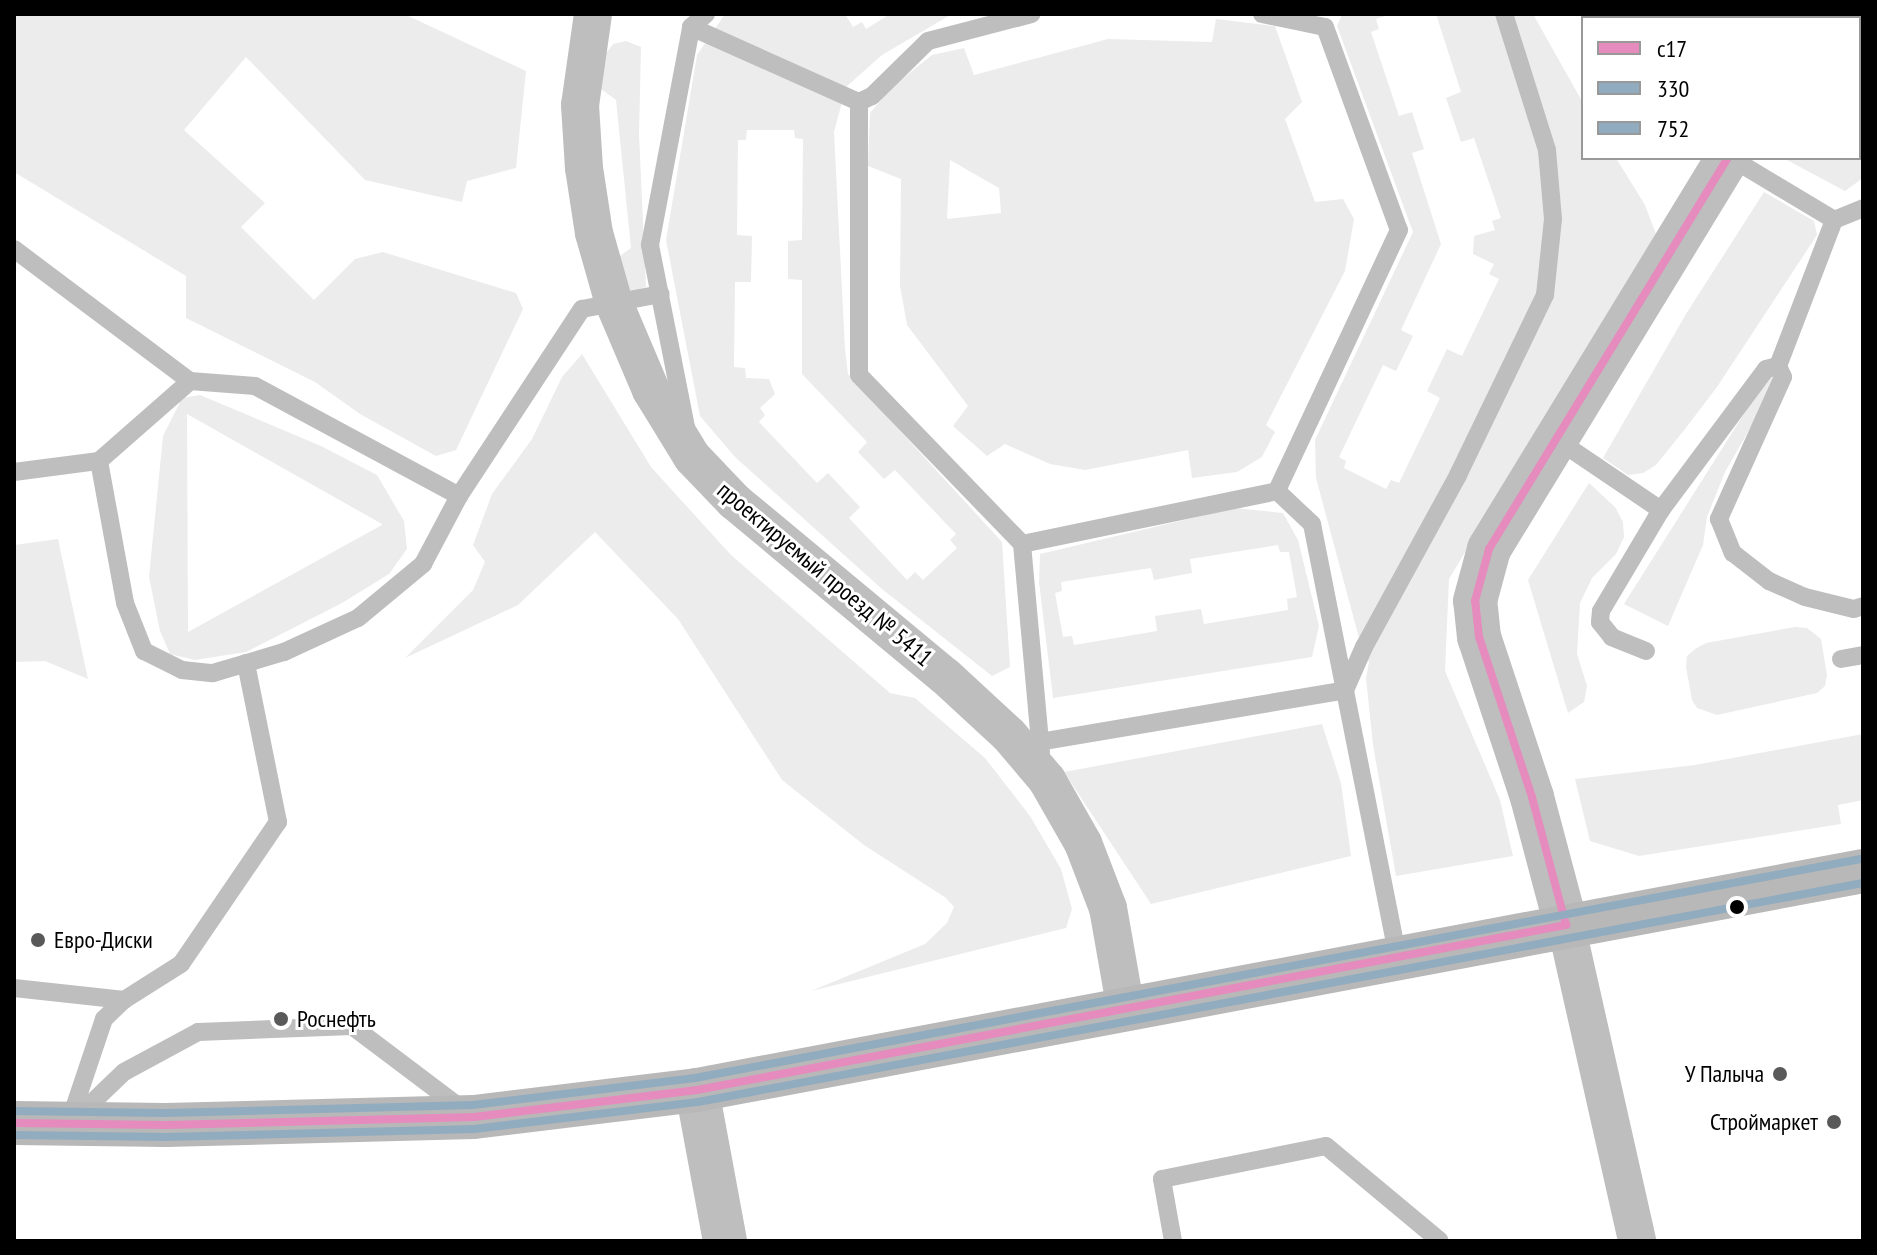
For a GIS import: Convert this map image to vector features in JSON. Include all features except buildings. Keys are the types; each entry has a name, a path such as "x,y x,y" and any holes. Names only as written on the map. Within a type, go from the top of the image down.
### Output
{"main road":[{"path":"14,1123 68,1125 474,1117 697,1090 1566,925 1857,879"}],"street":[{"name":"проектируемый проезд № 5411","path":"593,14 580,105 584,168 594,233 614,303 651,390 692,457 734,501 945,676 1009,735 1047,780 1083,843 1108,908 1126,1010"},
{"path":"1637,1241 1566,925 1532,797 1479,637 1475,601 1489,549 1729,160"},
{"path":"697,1090 725,1241"}],"lane":[{"path":"692,457 650,245 691,27 706,14"},
{"path":"691,27 859,102 872,96 928,41 1032,14"},
{"path":"1262,14 1328,20 1399,230 1277,491"},
{"path":"1345,690 1364,647 1465,461 1545,295 1553,219 1547,150 1504,14"},
{"path":"859,102 859,375 1022,544 1039,742 1047,780"},
{"path":"1733,160 1834,220"},
{"path":"1863,208 1834,220 1778,366 1783,377 1719,519 1733,553 1769,581 1805,597 1854,609 1863,606"},
{"path":"14,249 190,381 255,386 459,496"},
{"path":"99,461 125,603 144,651 182,670 213,673 284,652 358,618 423,564 459,496 582,309 661,294"},
{"path":"1646,651 1612,637 1600,622 1601,611 1661,510 1766,369 1778,366"},
{"path":"14,472 99,461 190,381"},
{"path":"1556,439 1661,510"},
{"path":"1022,544 1277,491"},
{"path":"1277,491 1312,524 1398,959"},
{"path":"1841,659 1863,655"},
{"path":"68,1125 104,1019 124,1000 181,964 278,822 246,663"},
{"path":"1039,742 1345,690"},
{"path":"14,988 124,1000"},
{"path":"68,1125 124,1072 198,1032 352,1026 474,1117"},
{"path":"1173,1241 1162,1179 1326,1146 1440,1241"}],"shaded area":[{"path":"14,14 404,14 526,71 516,168 467,181 462,202 365,180 246,57 184,130 265,203 241,227 314,300 355,259 383,252 516,293 523,309 456,450 436,456 360,414 315,382 186,318 186,276 14,172"},
{"path":"725,14 845,14 853,27 862,22 866,29 890,14 952,14 882,55 846,87 834,132 845,349 848,374 1002,542 1010,667 992,676 882,589 735,457 700,416 666,240 697,55","holes":["747,130 794,130 795,138 803,139 802,240 788,241 788,279 802,280 802,374 867,442 858,452 884,479 895,470 956,534 950,540 957,548 923,580 915,572 907,580 849,518 860,507 828,473 817,483 759,422 765,415 760,408 775,394 769,379 746,378 745,368 734,367 735,282 751,282 752,236 737,235 738,140 746,140"]},
{"path":"1342,14 1392,14 1376,19 1379,29 1371,32 1399,116 1412,112 1424,149 1412,153 1441,244 1401,330 1413,336 1396,371 1383,365 1339,457 1346,461 1344,468 1386,489 1391,480 1399,483 1440,398 1427,391 1447,349 1462,356 1499,279 1489,274 1494,264 1473,254 1474,236 1495,230 1492,221 1501,218 1474,138 1461,142 1446,98 1461,92 1436,14 1533,14 1581,99 1581,160 1617,160 1645,205 1656,234 1449,579 1445,671 1500,800 1513,856 1396,876 1373,745 1366,678 1369,662 1359,638 1316,478 1315,440 1413,232 1337,26"},
{"path":"1216,19 1275,26 1302,102 1285,119 1315,202 1343,199 1354,219 1345,271 1266,425 1275,432 1262,457 1237,472 1192,478 1188,450 1085,470 1050,464 1005,444 987,456 953,426 968,406 907,325 900,286 901,179 868,166 870,113 892,87 932,55 964,48 974,75 1108,39 1212,42","holes":["950,160 999,188 1001,213 947,219"]},
{"path":"1863,37 1863,178 1845,191 1787,160 1861,160"},
{"path":"626,41 641,47 639,134 646,287 625,294 617,258 631,248 616,100 601,89 604,56 613,44"},
{"path":"1764,192 1814,221 1817,235 1717,387 1685,429 1656,465 1643,473 1628,475 1603,458 1686,314"},
{"path":"582,354 651,467 731,555 890,693 915,698 985,758 1030,816 1061,869 1072,909 1066,928 811,991 925,944 947,923 954,907 946,898 864,845 782,780 678,619 595,532 518,605 405,658 473,590 485,562 473,545 492,494 532,439 562,377"},
{"path":"1771,371 1777,381 1725,472 1707,517 1703,545 1668,626 1624,604"},
{"path":"200,395 321,446 377,475 404,521 407,549 389,574 342,603 246,652 195,660 170,654 160,631 149,577 163,436 182,398","holes":["187,414 382,524 188,632"]},
{"path":"1589,483 1615,507 1623,522 1624,537 1616,554 1592,578 1580,603 1577,654 1587,686 1584,702 1568,713 1528,580"},
{"path":"1235,508 1283,513 1298,540 1319,626 1312,657 1053,698 1039,582 1040,554","holes":["1278,545 1280,552 1289,552 1297,597 1287,599 1288,610 1204,624 1201,609 1155,616 1157,631 1074,645 1072,636 1063,637 1055,593 1062,591 1061,582 1151,568 1154,580 1192,573 1190,559"]},
{"path":"58,539 88,679 45,661 14,662 14,545"},
{"path":"1795,627 1807,628 1821,639 1827,675 1825,686 1817,693 1717,715 1697,708 1692,700 1686,667 1687,656 1695,649 1706,643"},
{"path":"1322,724 1341,783 1351,856 1151,904 1064,772"},
{"path":"1863,734 1863,800 1838,805 1841,824 1639,856 1590,841 1575,779 1695,765"}],"transit line":[{"name":"с17","path":"1566,925 1532,797 1479,637 1475,601 1489,549 1727,160"},
{"name":"752","path":"14,1111 166,1113 473,1105 695,1078 1861,859"},
{"name":"330","path":"14,1135 166,1137 474,1129 698,1102 1863,883"},
{"name":"с17","path":"14,1123 166,1125 474,1117 697,1090 1566,925"}],"place":[{"name":"Евро-Диски","path":"38,940"},
{"name":"Роснефть","path":"281,1019"},
{"name":"У Палыча","path":"1780,1074"},
{"name":"Строймаркет","path":"1834,1122"}]}
